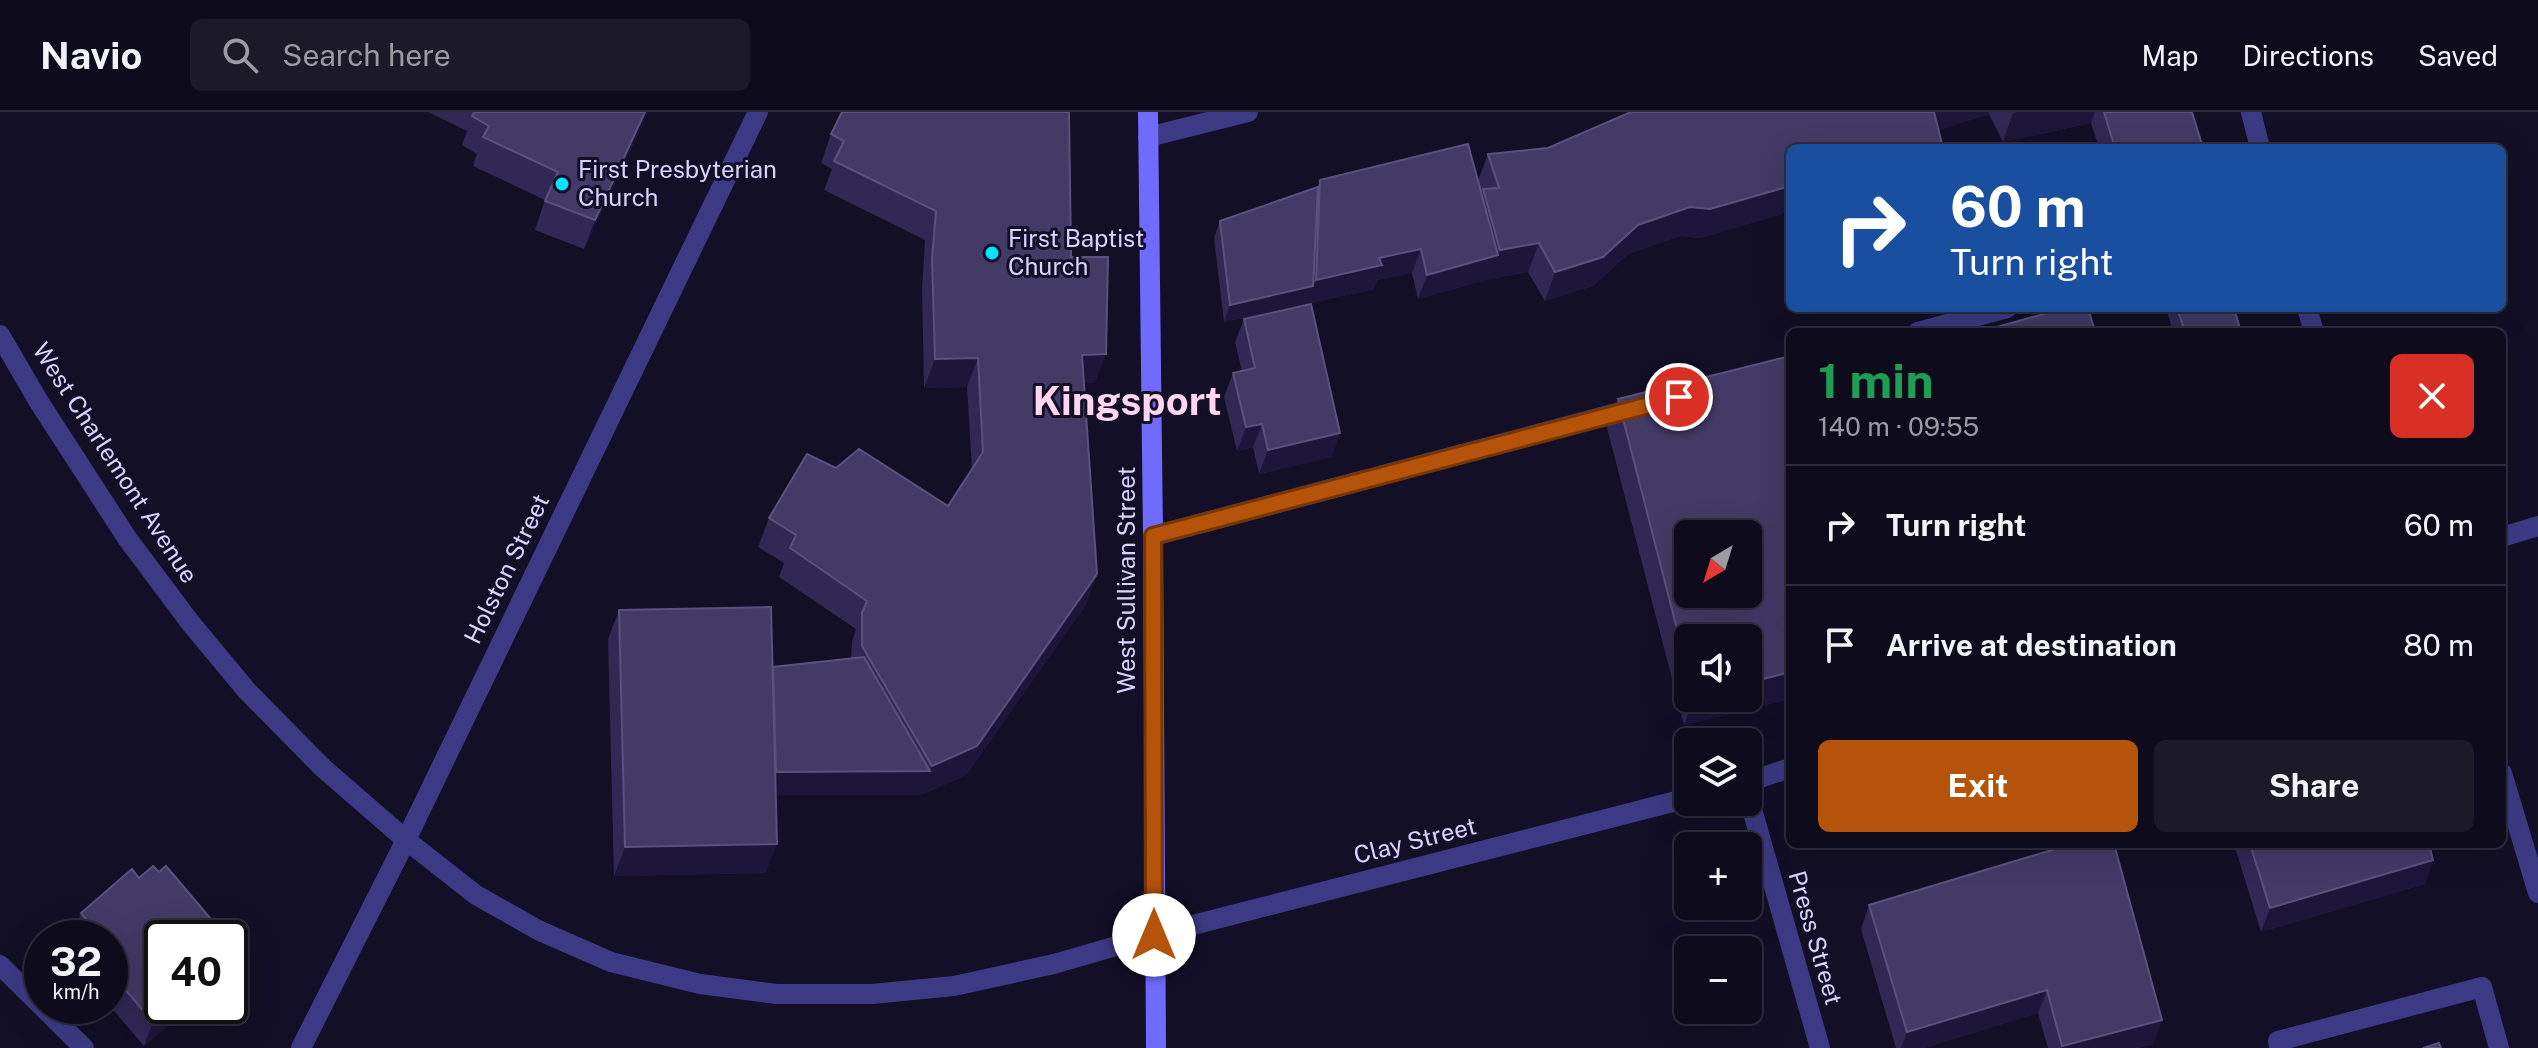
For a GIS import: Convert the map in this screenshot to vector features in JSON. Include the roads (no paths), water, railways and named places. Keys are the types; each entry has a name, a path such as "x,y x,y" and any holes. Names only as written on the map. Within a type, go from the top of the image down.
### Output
{"street":[{"name":"Holston Street","path":"301,1048 406,840 758,112"},
{"name":"West Sullivan Street","path":"1148,112 1156,1048"},
{"path":"1148,137 1248,112"},
{"path":"2251,112 2259,144"},
{"path":"1933,328 1992,312"},
{"name":"West Charlemont Avenue","path":"0,335 39,402 127,538 189,621 247,691 323,768 406,840 476,895 540,931 611,962 700,984 777,994 872,994 954,986 1054,964 1154,935"},
{"path":"1153,536 1651,404"},
{"path":"2506,536 2538,526"},
{"path":"1762,777 1786,769"},
{"path":"2506,786 2538,893"},
{"name":"Clay Street","path":"1154,935 1674,802"},
{"name":"Press Street","path":"1754,816 1820,1048"},
{"path":"0,965 84,1048"},
{"path":"2279,1048 2278,1041 2482,987 2499,1048"}],"place":[{"name":"First Presbyterian Church","path":"562,184"},
{"name":"First Baptist Church","path":"992,253"}],"district":[{"name":"Kingsport","path":"1127,401"}]}
